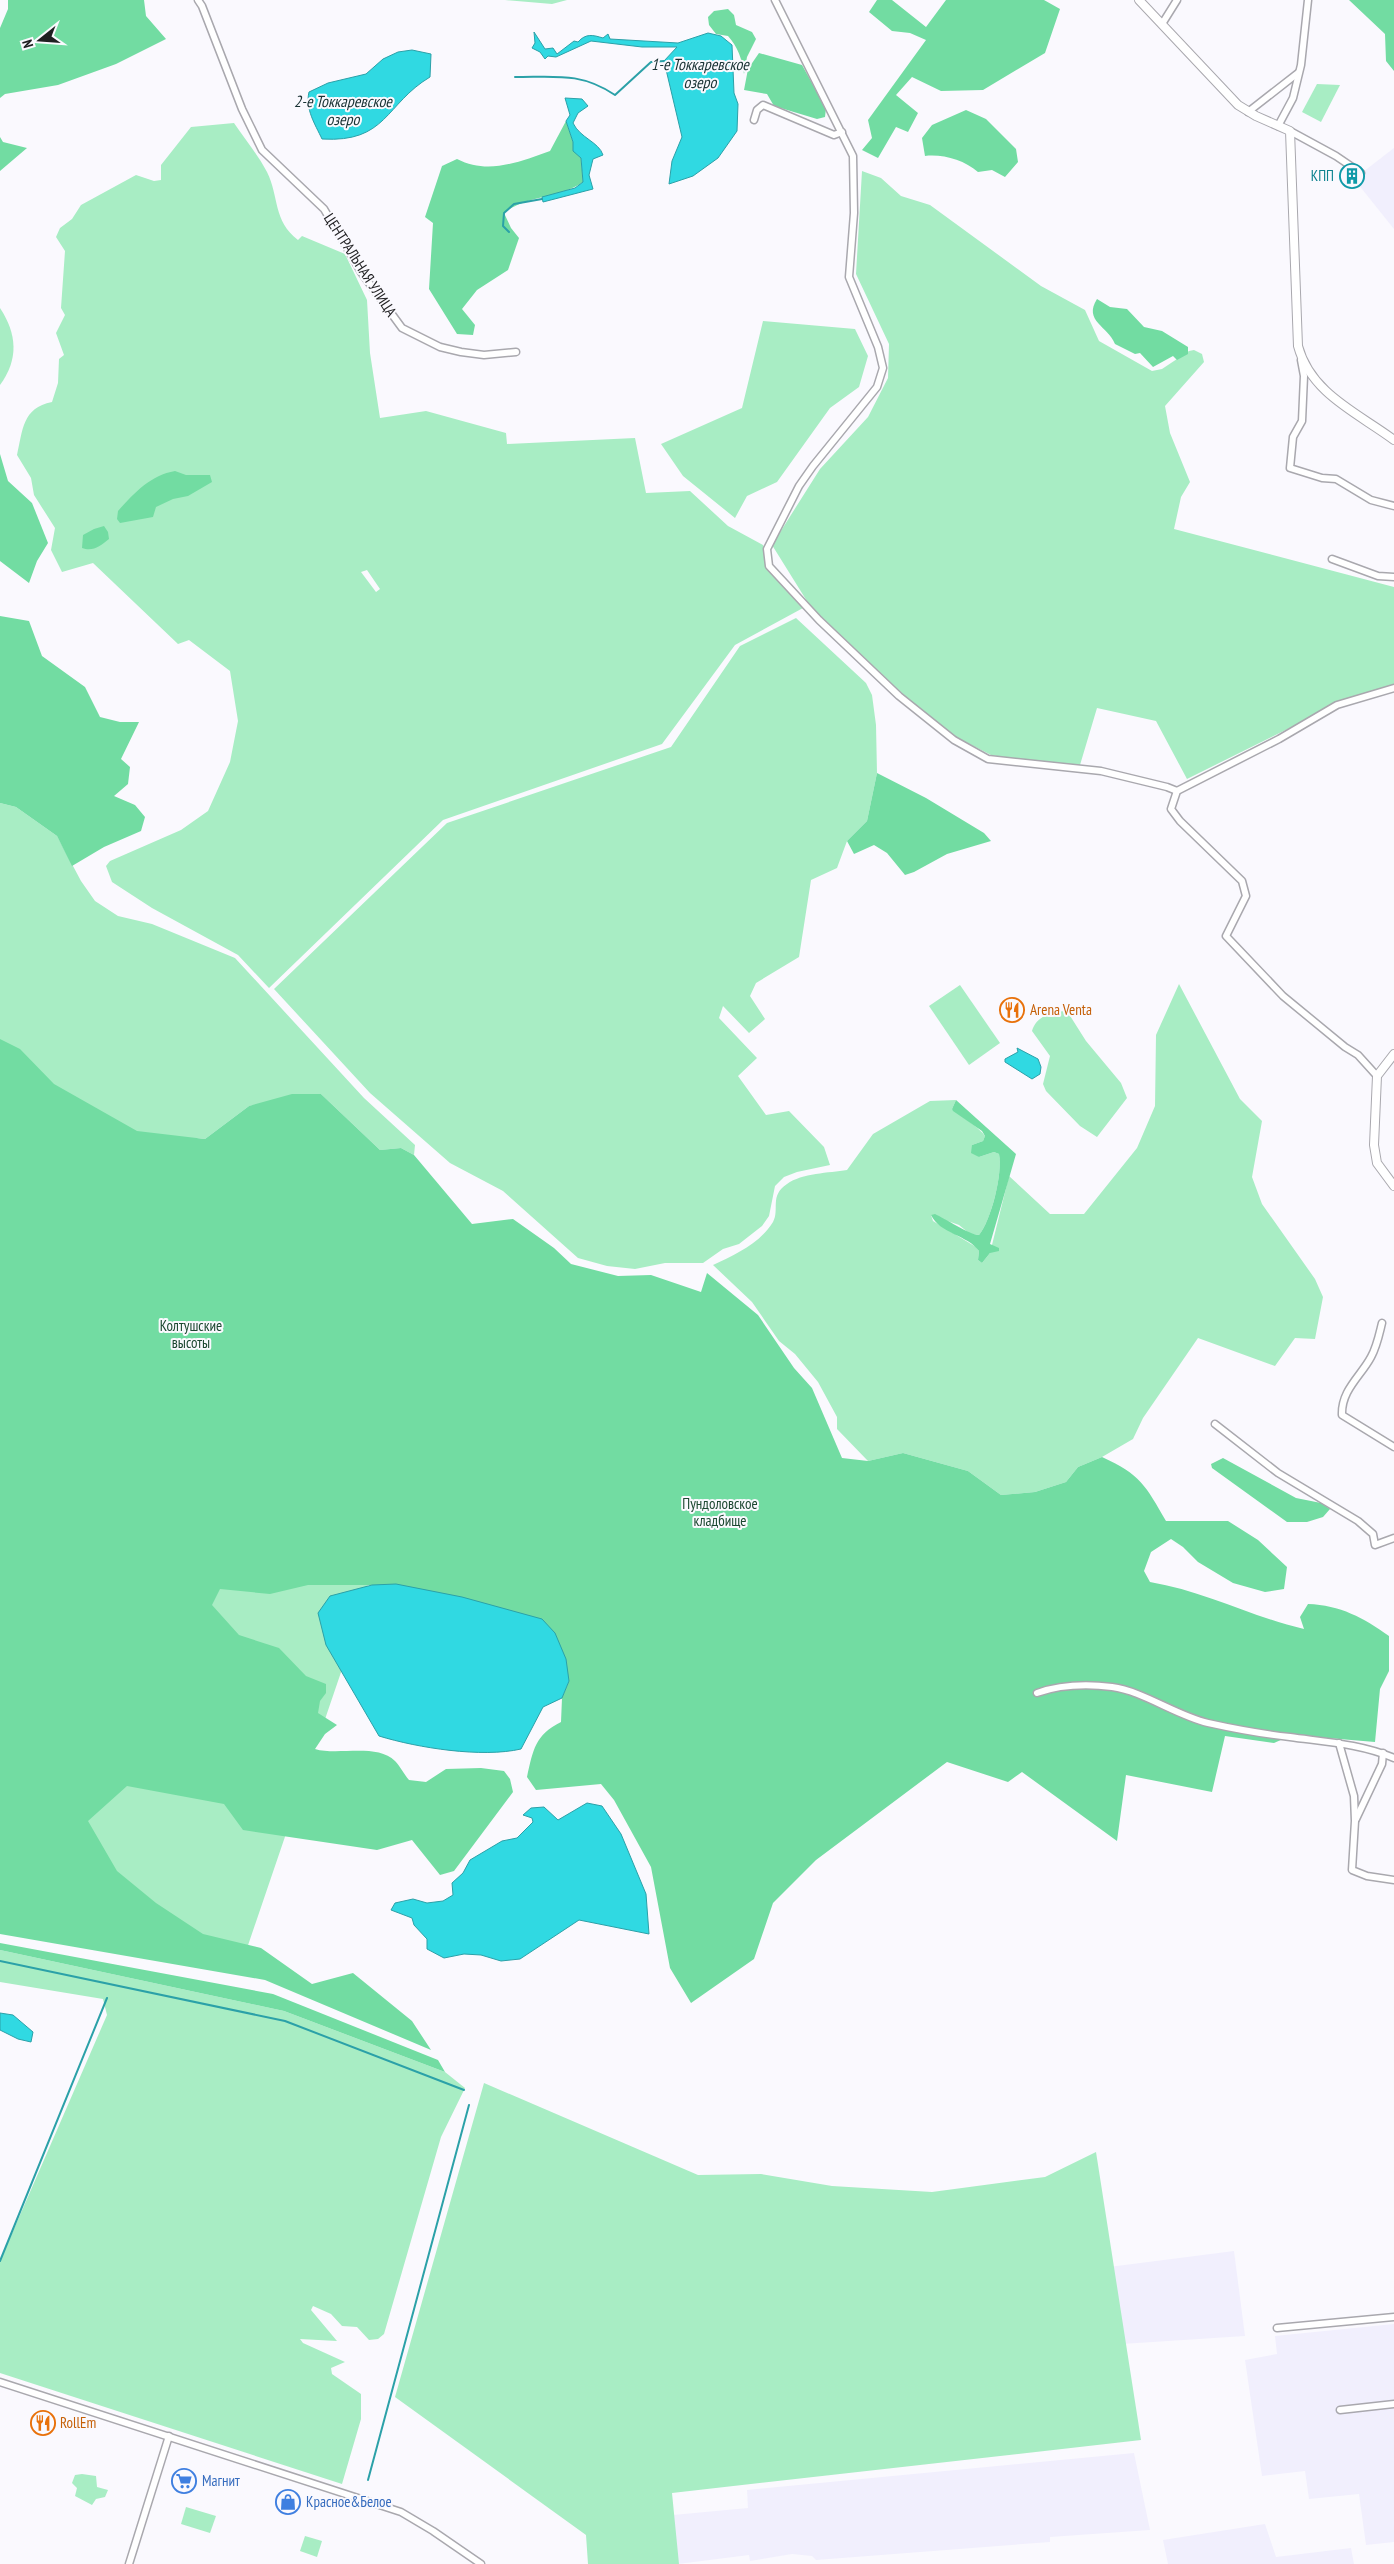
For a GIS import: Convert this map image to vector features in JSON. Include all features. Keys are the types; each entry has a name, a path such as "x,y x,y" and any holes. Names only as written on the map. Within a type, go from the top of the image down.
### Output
{"street":[{"name":"ЦЕНТРАЛЬНАЯ УЛИЦА","path":"198,0 242,109 262,150 324,210 361,272 402,328 440,347 460,352 484,355 516,352"},
{"path":"775,0 854,156 849,277 878,347 883,368 878,387 813,466 799,486 767,548 769,566 819,620 913,708 954,740 988,759 1100,771 1167,786 1176,791"},
{"path":"1139,0 1238,105 1248,112 1290,131 1336,156 1361,173"},
{"path":"1162,24 1177,0"},
{"path":"1278,126 1293,98 1308,0"},
{"path":"1248,112 1298,73"},
{"path":"754,120 757,110 763,105 834,135 842,132"},
{"path":"1290,131 1293,259 1298,346 1304,376 1302,421 1293,436 1290,468 1322,478 1336,479 1354,488 1371,500 1394,506"},
{"path":"1300,357 1312,376 1330,396 1394,440"},
{"path":"1332,559 1378,576 1394,577"},
{"path":"1377,1076 1358,1055 1283,996 1226,936 1246,896 1242,881 1180,821 1171,809 1176,791 1271,743 1337,704 1394,688"},
{"path":"1394,1054 1377,1076 1375,1155 1385,1176 1394,1186"},
{"path":"1382,1323 1371,1357 1347,1391 1341,1405 1342,1414 1394,1446"},
{"path":"1215,1424 1278,1473 1358,1520 1373,1534 1375,1545 1394,1538"},
{"path":"1037,1693 1057,1686 1114,1688 1134,1694 1180,1715 1208,1723 1288,1737 1339,1743 1383,1753 1394,1758"},
{"path":"1339,1743 1354,1796 1356,1821 1352,1870 1366,1876 1394,1880"},
{"path":"1356,1821 1382,1764 1383,1753"},
{"path":"1277,2328 1394,2317"},
{"path":"0,2382 400,2512 433,2531 481,2564"},
{"path":"1340,2410 1394,2404"},
{"path":"129,2564 169,2436"}],"shaded area":[{"path":"1394,148 1394,229 1354,179"},
{"path":"1234,2251 1245,2336 1122,2344 1109,2267"},
{"path":"1394,2324 1394,2542 1366,2545 1359,2494 1309,2499 1305,2471 1262,2476 1245,2360 1277,2354 1275,2336"},
{"path":"1134,2453 1150,2530 1050,2537 1050,2542 816,2560 812,2556 792,2554 750,2561 749,2555 678,2564 673,2515 748,2508 747,2490"},
{"path":"1265,2524 1276,2557 1351,2548 1354,2564 1168,2564 1163,2540"}],"green space":[{"path":"8,0 144,0 146,16 166,39 116,64 58,85 5,94 0,98 0,28 8,9"},
{"path":"505,0 567,0 552,4"},
{"path":"877,0 892,0 926,27 946,0 1044,0 1060,9 1045,53 983,90 941,91 912,77 896,95 918,113 908,132 896,127 878,158 862,150 872,138 868,120 926,40 910,33 892,31 869,12"},
{"path":"1349,0 1394,0 1394,71 1386,61 1385,34"},
{"path":"728,9 734,15 736,25 752,32 756,39 747,57 744,74 739,54 734,44 728,36 716,34 709,25 708,17 714,11"},
{"path":"759,53 802,65 826,108 825,117 817,119 774,106 767,94 744,90 748,69"},
{"path":"1317,84 1340,85 1321,122 1302,112"},
{"path":"966,110 986,119 1016,149 1018,162 1005,177 992,170 978,172 966,164 953,159 925,156 922,138 932,125"},
{"path":"566,121 574,151 581,158 583,182 564,191 523,203 504,213 511,228 519,238 508,270 477,290 462,309 475,325 473,335 457,334 429,289 433,223 425,217 442,166 457,159 480,166 503,165 515,163 550,151"},
{"path":"234,123 267,172 280,216 290,233 298,240 302,236 345,254 367,300 370,353 380,418 426,411 506,433 507,444 635,438 646,493 690,491 728,526 763,545 771,569 803,608 735,645 662,744 443,820 269,988 238,955 152,908 112,882 106,866 110,861 181,830 208,811 230,762 238,721 230,671 189,640 178,644 93,563 62,572 51,550 55,528 34,495 31,478 17,455 23,429 29,415 42,405 52,402 58,383 59,359 64,355 56,333 65,315 61,308 65,251 56,237 60,228 72,219 81,205 136,175 154,181 161,180 161,165 191,127","holes":["367,570 380,589 376,592 361,572"]},
{"path":"0,137 3,142 27,148 0,171"},
{"path":"862,171 881,178 901,196 930,205 1041,286 1085,310 1099,341 1152,371 1162,369 1189,351 1194,350 1202,354 1204,362 1165,406 1170,433 1190,482 1181,497 1174,529 1394,587 1394,685 1352,697 1187,779 1156,721 1097,708 1080,765 1043,764 991,755 956,737 927,717 810,606 772,545 820,469 868,417 888,378 889,344 856,274"},
{"path":"1097,299 1110,307 1127,309 1144,327 1162,331 1188,347 1188,354 1177,360 1173,356 1153,367 1140,353 1135,354 1115,344 1098,323 1093,313 1093,307"},
{"path":"0,308 10,327 13,356 0,385"},
{"path":"763,321 855,329 868,356 859,387 830,408 777,482 747,496 735,518 683,476 661,444 742,408"},
{"path":"0,454 8,481 32,503 48,543 37,561 29,583 0,561"},
{"path":"175,471 186,475 210,475 212,482 188,496 173,499 156,507 153,517 120,523 117,519 118,511 137,491 158,476"},
{"path":"104,526 108,532 109,539 93,549 82,548 83,535"},
{"path":"0,616 29,621 42,656 85,687 100,717 120,722 139,722 121,759 130,767 128,784 114,796 135,805 145,817 141,831 104,847 72,866 57,836 16,807 0,803"},
{"path":"796,618 866,683 872,695 876,725 877,773 867,821 847,841 837,868 811,880 799,957 756,983 750,996 765,1019 749,1033 723,1006 719,1018 757,1058 738,1076 766,1115 789,1111 824,1147 830,1165 797,1172 784,1177 775,1186 769,1216 762,1226 739,1244 723,1249 703,1263 665,1263 635,1269 607,1266 578,1258 503,1191 450,1163 370,1093 274,989 447,823 671,747 740,646"},
{"path":"877,773 926,798 984,833 991,841 947,854 905,875 887,853 874,845 854,854 847,841 867,821"},
{"name":"Колтушские высоты","path":"0,803 16,807 57,836 81,881 95,901 118,916 152,924 235,958 364,1098 415,1145 414,1155 401,1148 380,1150 321,1094 249,1106 205,1139 197,1138 364,1429 368,1593 243,1960 0,1910"},
{"path":"1179,984 1240,1099 1262,1121 1252,1177 1262,1204 1315,1279 1323,1297 1315,1339 1295,1338 1275,1366 1198,1338 1143,1418 1133,1439 1102,1457 1078,1467 1066,1482 1035,1492 1001,1495 968,1471 903,1453 868,1461 837,1429 837,1417 818,1382 795,1354 779,1341 752,1302 713,1265 746,1248 767,1230 775,1217 778,1193 787,1184 793,1180 816,1174 847,1170 873,1134 930,1101 956,1100 952,1109 985,1136 983,1141 972,1145 979,1157 994,1152 999,1154 998,1184 988,1219 979,1235 970,1234 959,1225 931,1215 933,1221 976,1247 979,1251 978,1260 982,1263 990,1253 1009,1176 1050,1214 1084,1214 1137,1148 1155,1106 1156,1035"},
{"path":"960,985 1000,1043 969,1065 929,1006"},
{"path":"1067,1011 1086,1041 1121,1083 1127,1098 1097,1137 1080,1126 1046,1091 1043,1084 1050,1056 1032,1031 1037,1022 1046,1015"},
{"name":"Пундоловское кладбище","path":"0,1039 20,1049 54,1084 137,1131 205,1139 249,1106 292,1094 321,1094 380,1150 401,1148 414,1155 472,1224 513,1219 554,1248 571,1264 618,1276 651,1275 701,1292 707,1273 758,1315 794,1368 812,1388 842,1458 868,1461 903,1453 968,1471 1001,1495 1035,1492 1066,1482 1078,1467 1102,1457 1115,1463 1134,1475 1141,1482 1166,1521 1228,1521 1258,1540 1287,1567 1284,1589 1265,1592 1233,1583 1198,1562 1183,1547 1171,1539 1151,1552 1144,1571 1150,1582 1190,1591 1266,1618 1304,1629 1300,1617 1308,1604 1331,1607 1361,1618 1389,1636 1389,1671 1380,1689 1375,1742 1292,1735 1274,1743 1225,1736 1212,1792 1126,1775 1117,1841 1022,1772 1008,1782 947,1762 816,1860 773,1903 754,1959 691,2003 670,1968 651,1867 614,1800 601,1784 536,1790 527,1777 536,1744 546,1732 561,1722 562,1698 569,1681 372,1585 308,1585 270,1594 220,1589 212,1605 239,1635 279,1648 306,1676 326,1684 326,1693 320,1701 318,1713 337,1725 325,1734 315,1749 378,1753 395,1761 409,1780 426,1782 446,1769 481,1768 504,1771 510,1779 513,1792 454,1871 440,1875 412,1840 377,1850 243,1830 224,1804 127,1786 88,1821 117,1871 156,1903 203,1934 261,1948 312,1984 353,1973 412,2021 431,2050 265,1980 0,1934"},
{"path":"956,1100 1016,1154 990,1244 999,1248 999,1251 990,1253 982,1263 978,1260 979,1251 974,1246 947,1231 931,1215 935,1214 964,1230 979,1235 988,1219 998,1184 999,1154 994,1152 979,1157 971,1153 972,1145 983,1141 985,1136 982,1131 953,1111"},
{"path":"1223,1458 1296,1498 1321,1503 1330,1509 1323,1517 1307,1522 1287,1522 1212,1468 1211,1464"},
{"path":"0,1943 273,1994 438,2060 445,2072 284,2011 0,1950"},
{"path":"0,1950 284,2011 445,2072 465,2088 441,2137 384,2334 378,2339 369,2340 357,2327 342,2326 331,2314 313,2306 311,2310 337,2341 300,2339 303,2343 345,2362 331,2368 332,2374 361,2394 361,2419 342,2484 0,2373 0,2261 107,2015 103,1999 0,1982"},
{"path":"484,2083 698,2175 761,2174 832,2186 932,2192 1045,2177 1096,2152 1141,2440 672,2493 679,2564 588,2564 586,2535 395,2397"},
{"path":"75,2475 96,2476 97,2487 108,2490 105,2497 96,2499 92,2505 75,2496 77,2488 72,2483"},
{"path":"186,2507 216,2516 210,2533 181,2524"},
{"path":"305,2536 322,2541 317,2557 300,2551"}],"water":[{"name":"1-е Токкаревское озеро","path":"534,32 545,49 553,48 557,54 574,41 578,42 584,37 596,36 603,38 608,34 610,39 678,43 708,33 721,36 732,45 734,93 738,104 737,131 718,158 693,176 669,184 672,161 682,137 664,61 677,47 642,47 591,41 556,57 548,56 545,59 540,52 532,48 535,43"},
{"name":"2-е Токкаревское озеро","path":"412,50 431,54 430,77 415,88 384,120 373,128 360,135 343,139 322,139 308,104 309,92 328,83 366,74 383,59 398,52"},
{"path":"565,98 582,99 588,106 578,113 573,123 580,132 598,147 603,155 593,159 589,175 593,189 543,202 542,197 575,188 583,182 581,158 573,151 573,142 566,121 570,115"},
{"path":"1017,1048 1038,1059 1041,1067 1040,1074 1032,1079 1005,1062 1005,1059 1018,1052"},
{"path":"396,1584 462,1597 542,1619 555,1633 566,1659 569,1681 562,1698 543,1707 521,1749 505,1752 469,1752 431,1748 379,1736 326,1645 318,1613 330,1596 372,1585"},
{"path":"587,1803 602,1806 621,1834 646,1894 649,1934 579,1920 520,1959 501,1961 481,1955 464,1954 444,1958 427,1949 427,1939 414,1925 412,1918 391,1910 395,1903 413,1899 427,1903 443,1901 453,1895 452,1883 463,1873 470,1860 502,1841 517,1838 533,1822 532,1818 523,1815 531,1808 544,1807 558,1820"},
{"path":"0,2013 13,2015 33,2032 31,2042 18,2039 0,2030"}],"waterway":[{"path":"515,77 567,77 579,79 591,82 615,95 651,62 664,61"},
{"path":"509,232 503,226 504,213 514,204 542,199"},
{"path":"0,1961 285,2021 464,2090"},
{"path":"0,2261 107,1998"},
{"path":"368,2480 469,2105"}],"place":[{"name":"КПП","path":"1352,176"},
{"name":"Arena Venta","path":"1012,1010"},
{"name":"RollEm","path":"43,2423"},
{"name":"Магнит","path":"184,2481"},
{"name":"Красное&Белое","path":"288,2502"}]}
